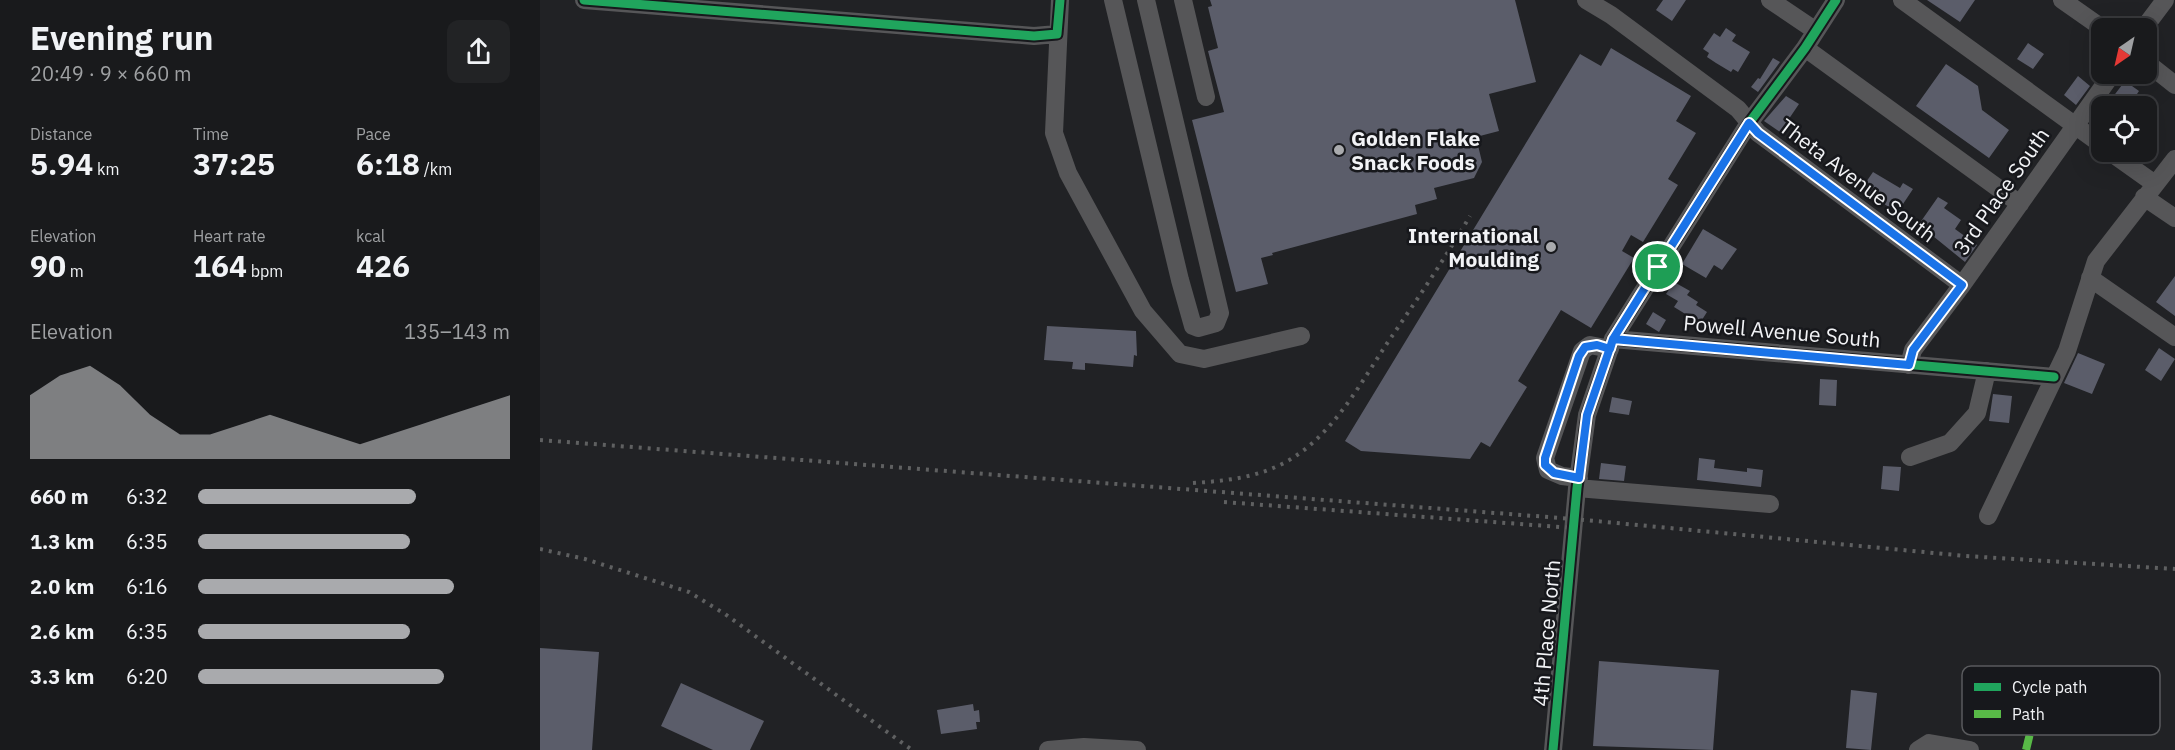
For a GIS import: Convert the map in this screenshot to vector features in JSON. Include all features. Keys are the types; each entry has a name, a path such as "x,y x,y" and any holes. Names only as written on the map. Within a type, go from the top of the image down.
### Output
{"street":[{"path":"584,0 1034,36 1057,34"},
{"path":"1060,0 1054,132 1073,183 1152,324 1180,354 1204,359 1300,336"},
{"path":"1113,0 1180,280 1193,326 1198,328 1216,323 1220,313 1146,0"},
{"path":"1183,0 1206,97"},
{"name":"Theta Avenue South","path":"1586,0 1611,15 1738,109 1758,133 1962,285"},
{"path":"1770,0 1816,31"},
{"name":"4th Place North","path":"1553,750 1574,519 1587,415 1611,344 1749,123 1805,48 1836,0"},
{"path":"1902,0 2091,137"},
{"path":"2062,0 2091,20"},
{"path":"2151,18 2164,0"},
{"path":"1805,48 2020,204"},
{"path":"2157,71 2175,85"},
{"name":"3rd Place South","path":"1909,365 1913,350 2105,84"},
{"path":"1988,516 2067,351 2096,261 2175,159"},
{"path":"2120,162 2175,218"},
{"path":"2090,278 2175,337"},
{"name":"Powell Avenue South","path":"1578,483 1554,473 1545,465 1545,458 1582,351 1590,345 1611,344 2054,377"},
{"path":"1910,457 1950,443 1977,413 1987,371"},
{"path":"1578,483 1770,504"},
{"path":"1918,750 1929,743 1970,750"},
{"path":"1048,750 1084,747 1137,750"}],"building":[{"name":"Golden Flake Snack Foods","path":"1210,0 1515,0 1536,82 1489,94 1499,131 1476,137 1482,162 1474,178 1434,188 1437,199 1415,205 1417,214 1272,253 1273,255 1261,258 1268,284 1236,292 1192,120 1224,112 1208,51 1218,48 1208,7 1212,6"},
{"path":"1663,0 1686,0 1672,21 1656,10"},
{"path":"1927,0 1975,0 1960,22"},
{"path":"1726,28 1736,35 1732,41 1750,52 1738,72 1733,69 1731,72 1716,63 1707,57 1709,53 1703,49 1714,33 1720,37"},
{"path":"2028,43 2044,54 2033,69 2017,59"},
{"name":"International Moulding","path":"1611,48 1691,96 1676,121 1696,133 1668,179 1678,185 1643,242 1631,235 1622,251 1634,258 1591,328 1561,310 1518,381 1527,387 1490,447 1481,442 1470,459 1361,451 1345,441 1580,54 1601,66"},
{"path":"1773,58 1780,62 1758,92 1751,87 1758,78 1760,79"},
{"path":"1946,64 1978,86 1982,110 2009,130 1989,158 1916,106"},
{"path":"2078,76 2090,86 2076,105 2064,95"},
{"path":"2123,84 2129,84 2139,91 2136,96 2114,96"},
{"path":"1786,96 1799,104 1780,132 1764,121"},
{"path":"1873,172 1900,188 1903,183 1913,189 1897,213 1862,188"},
{"path":"1938,197 1948,203 1944,208 1961,220 1955,229 1977,245 1965,262 1928,232 1917,227"},
{"path":"1703,229 1737,249 1722,270 1714,265 1706,278 1682,264"},
{"path":"2175,276 2175,316 2156,302"},
{"path":"1674,282 1690,291 1687,295 1707,312 1700,323 1674,307 1678,301 1666,294"},
{"path":"1653,312 1666,320 1659,332 1646,324"},
{"path":"1047,326 1136,331 1137,356 1134,355 1133,367 1085,363 1085,370 1072,369 1073,362 1044,360"},
{"path":"2159,348 2175,359 2161,381 2145,370"},
{"path":"2078,353 2105,364 2092,394 2064,383"},
{"path":"1820,379 1837,380 1836,406 1819,405"},
{"path":"1993,394 2012,396 2009,423 1989,421"},
{"path":"1612,397 1632,401 1629,415 1609,412"},
{"path":"1699,458 1715,460 1714,468 1747,472 1747,468 1763,470 1761,487 1697,480"},
{"path":"1601,463 1626,466 1624,481 1599,479"},
{"path":"1883,466 1901,467 1899,491 1881,489"},
{"path":"540,648 599,652 592,750 540,750"},
{"path":"1599,661 1719,670 1713,750 1593,746"},
{"path":"681,683 764,721 750,750 713,750 661,726"},
{"path":"1851,690 1877,693 1871,750 1846,748"},
{"path":"973,704 974,711 979,710 980,722 976,722 977,729 941,734 937,710"}],"railway":[{"path":"1193,483 1227,480 1261,473 1282,464 1315,441 1354,394 1470,216"},
{"path":"540,440 1574,519 1966,556 2175,569"},
{"path":"1224,502 1574,528"},
{"path":"540,549 585,559 689,592 725,614 912,750"}],"marked path":[{"path":"2026,750 2030,735"}],"cycle path":[{"path":"584,0 1034,36 1057,34 1060,0"},
{"path":"1553,750 1577,488 1587,415 1613,339 1749,123 1805,48 1836,0"},
{"path":"1613,339 2054,377"}],"place":[{"name":"Golden Flake Snack Foods","path":"1339,150"},
{"name":"International Moulding","path":"1551,247"}],"route":[{"path":"1658,267 1613,339 1587,415 1579,478 1562,476 1548,470 1545,458 1579,356 1585,347 1597,345 1610,349 1613,339 1909,365 1913,350 1962,285 1758,133 1749,123 1658,267"}]}
